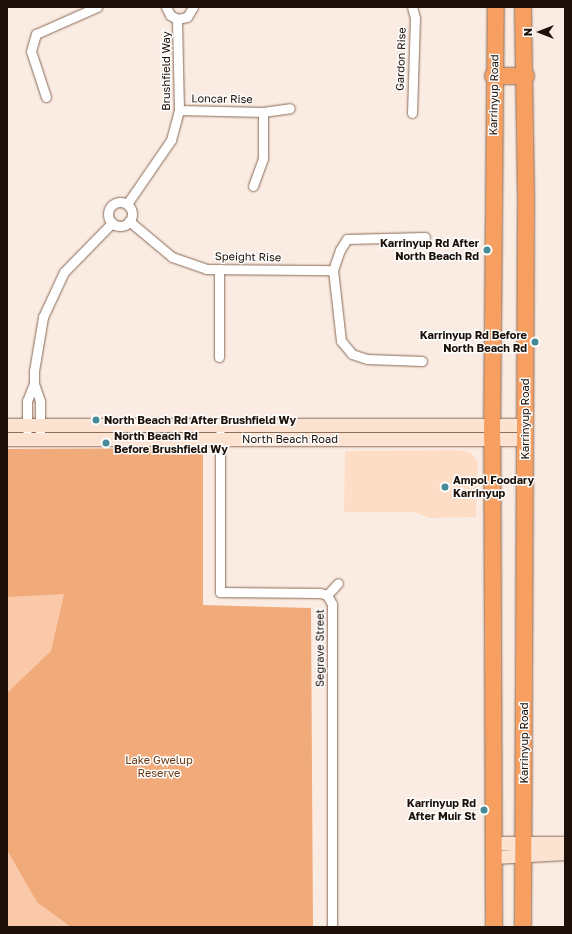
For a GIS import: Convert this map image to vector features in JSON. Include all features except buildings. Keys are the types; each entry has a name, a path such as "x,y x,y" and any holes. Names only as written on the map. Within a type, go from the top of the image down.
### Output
{"highway":[{"name":"Karrinyup Road","path":"523,7 526,76 523,927"},
{"name":"Karrinyup Road","path":"494,927 492,432 493,76 496,9"},
{"path":"493,76 526,76"}],"main road":[{"name":"North Beach Road","path":"7,425 220,433"},
{"name":"North Beach Road","path":"7,439 220,433 524,432"},
{"path":"494,850 524,849 565,843"},
{"path":"524,849 565,853"}],"street":[{"path":"46,97 31,50 36,34 97,7"},
{"path":"166,7 170,15 177,19 187,17 193,7"},
{"name":"Gardon Rise","path":"412,7 415,18 412,113"},
{"name":"Brushfield Way","path":"127,204 171,140 179,110 177,19"},
{"name":"Loncar Rise","path":"179,110 263,112 290,108"},
{"name":"Loncar Rise","path":"253,186 263,158 263,112"},
{"path":"118,202 127,204 132,214 129,221 123,225 112,223 108,215 111,206 118,202"},
{"name":"Speight Rise","path":"129,221 172,257 206,269 333,270"},
{"path":"34,439 34,426 27,401 34,384 37,343 52,293 64,272 112,223"},
{"path":"422,361 367,360 352,354 341,341 333,270 340,250 347,239 425,237"},
{"path":"219,269 219,357"},
{"path":"34,384 40,401 34,426 34,439"},
{"name":"Segrave Street","path":"220,433 220,592 327,595 332,604 332,927"},
{"path":"327,595 338,583"}],"shaded area":[{"path":"458,450 470,452 478,462 476,517 430,518 414,512 344,512 345,451"},
{"path":"64,594 51,651 7,693 7,597"},
{"path":"7,850 37,902 71,927 7,927"}],"green space":[{"name":"Lake Gwelup Reserve","path":"203,448 203,605 311,608 313,927 7,927 7,449"}],"place":[{"name":"Karrinyup Rd After North Beach Rd","path":"487,250"},
{"name":"Karrinyup Rd Before North Beach Rd","path":"535,342"},
{"name":"North Beach Rd After Brushfield Wy","path":"96,420"},
{"name":"North Beach Rd Before Brushfield Wy","path":"106,443"},
{"name":"Ampol Foodary Karrinyup","path":"445,487"},
{"name":"Karrinyup Rd After Muir St","path":"484,810"}]}
